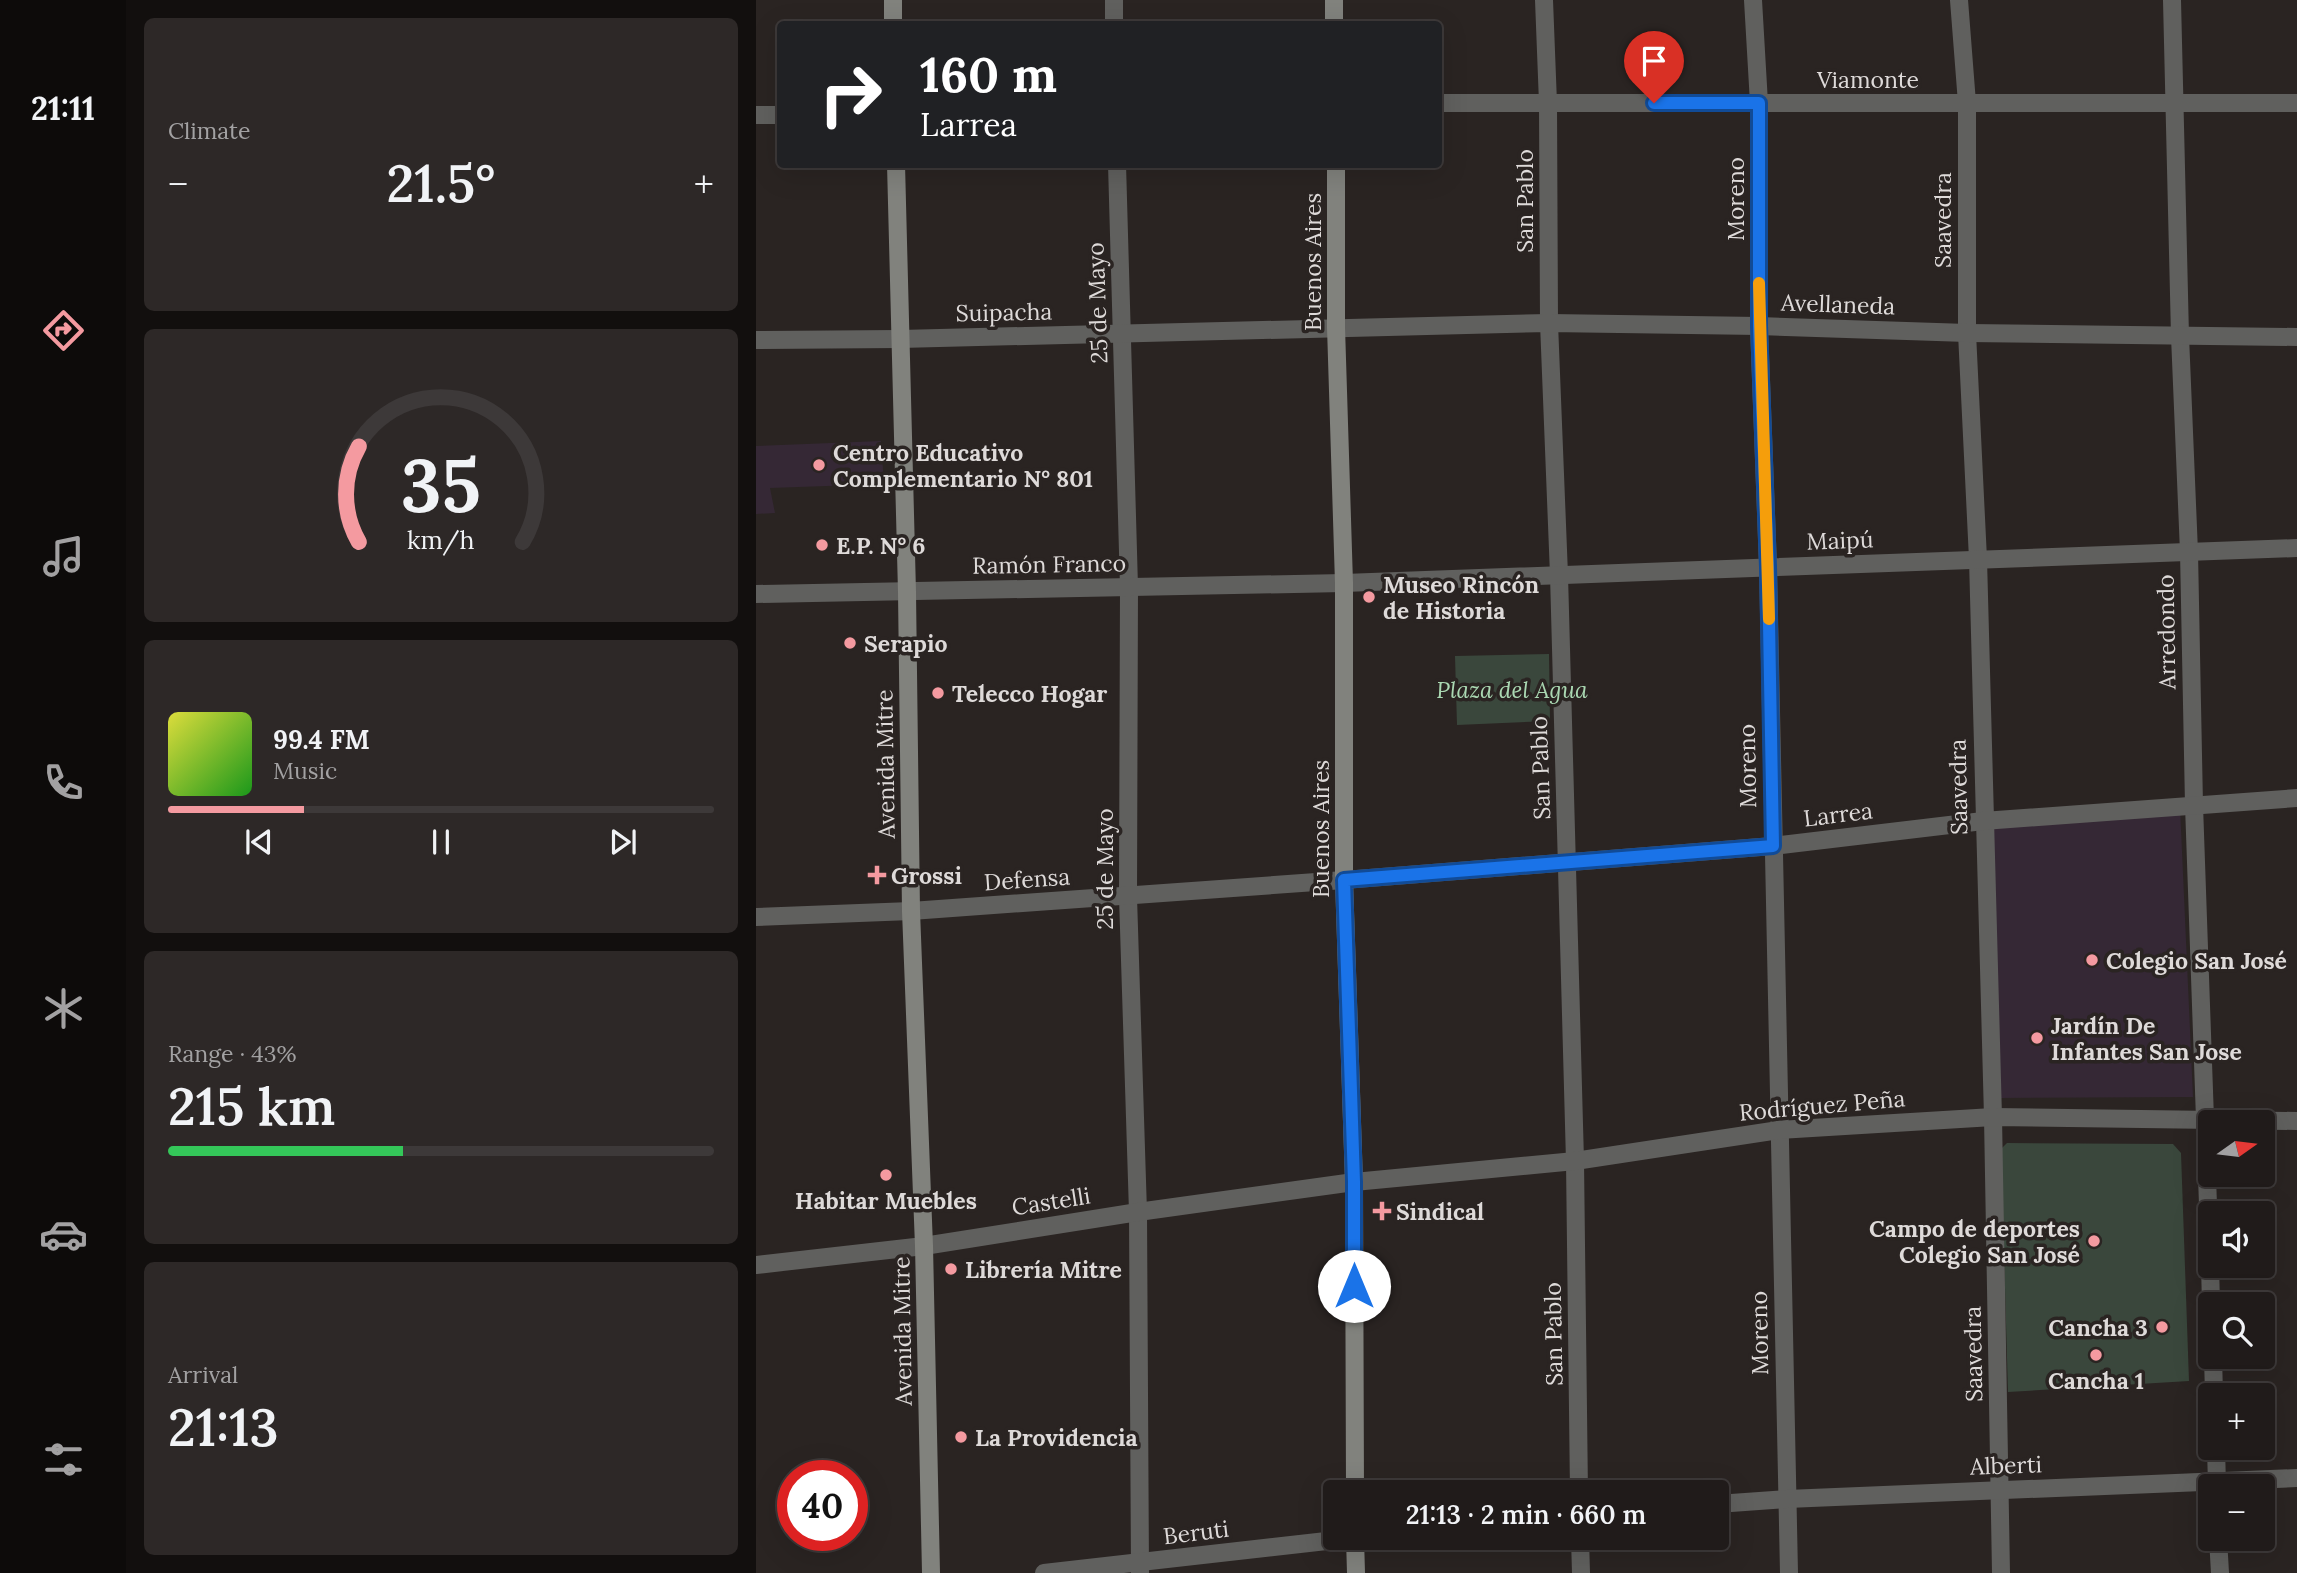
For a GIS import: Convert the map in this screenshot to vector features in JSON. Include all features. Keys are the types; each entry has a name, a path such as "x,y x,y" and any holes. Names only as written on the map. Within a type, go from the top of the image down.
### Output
{"main road":[{"path":"893,0 893,21"},
{"path":"1334,0 1334,21"},
{"name":"Avenida Mitre","path":"897,168 911,911 925,1246 931,1573"},
{"name":"Buenos Aires","path":"1336,168 1336,327 1343,583 1344,880 1354,1182 1355,1480"},
{"path":"1355,1550 1356,1573"}],"street":[{"path":"1114,0 1114,21"},
{"name":"San Pablo","path":"1544,0 1548,103 1549,323 1559,575 1575,1161 1580,1480"},
{"name":"Moreno","path":"1753,0 1759,103 1759,326 1768,567 1789,1573"},
{"name":"Saavedra","path":"1959,0 1967,103 1966,333 1978,559 1993,1116 2001,1573"},
{"name":"Arredondo","path":"2172,0 2194,805 2206,1110"},
{"name":"Viamonte","path":"1442,103 2297,103"},
{"path":"756,116 777,116"},
{"name":"25 de Mayo","path":"1117,168 1129,587 1128,897 1138,1212 1140,1568"},
{"name":"Avellaneda","path":"1336,327 1549,323 1966,333 2297,337"},
{"name":"Suipacha","path":"756,340 900,339 1336,327"},
{"name":"Maipú","path":"1343,583 2297,548"},
{"name":"Ramón Franco","path":"756,594 1343,583"},
{"name":"Larrea","path":"1344,880 1773,846 1983,821 2297,798"},
{"name":"Defensa","path":"756,917 911,911 1344,880"},
{"name":"Rodríguez Peña","path":"1354,1182 1575,1161 1779,1130 1993,1116 2198,1119"},
{"name":"Rodríguez Peña","path":"2275,1121 2297,1121"},
{"name":"Castelli","path":"756,1265 925,1246 1138,1212 1354,1182"},
{"name":"Alberti","path":"2275,1480 2297,1478"},
{"name":"Alberti","path":"1729,1503 2000,1490 2198,1485"},
{"name":"Beruti","path":"1044,1573 1140,1568 1323,1542"},
{"path":"1580,1550 1581,1573"},
{"path":"2219,1551 2220,1573"}],"shaded area":[{"name":"Centro Educativo Complementario N° 801","path":"881,441 884,484 770,488 775,513 756,514 756,446"},
{"name":"Colegio San José","path":"2180,807 2193,1097 2000,1098 1993,823"}],"green space":[{"name":"Plaza del Agua","path":"1549,654 1550,721 1457,725 1455,656"},
{"name":"Campo de deportes Colegio San José","path":"2007,1143 2173,1144 2181,1153 2189,1381 2008,1392 2001,1149"}],"slow traffic":[{"path":"1759,283 1769,619"}],"place":[{"name":"Centro Educativo Complementario N° 801","path":"819,465"},
{"name":"E.P. N° 6","path":"822,545"},
{"name":"Museo Rincón de Historia","path":"1369,597"},
{"name":"Serapio","path":"850,643"},
{"name":"Telecco Hogar","path":"938,693"},
{"name":"Grossi","path":"877,875"},
{"name":"Colegio San José","path":"2092,960"},
{"name":"Jardín De Infantes San Jose","path":"2037,1038"},
{"name":"Habitar Muebles","path":"886,1175"},
{"name":"Sindical","path":"1382,1211"},
{"name":"Campo de deportes Colegio San José","path":"2094,1241"},
{"name":"Librería Mitre","path":"951,1269"},
{"name":"Cancha 3","path":"2162,1327"},
{"name":"Cancha 1","path":"2096,1355"},
{"name":"La Providencia","path":"961,1437"}],"route":[{"path":"1354,1286 1354,1182 1344,880 1773,846 1768,567 1759,326 1759,103 1654,103"}]}
